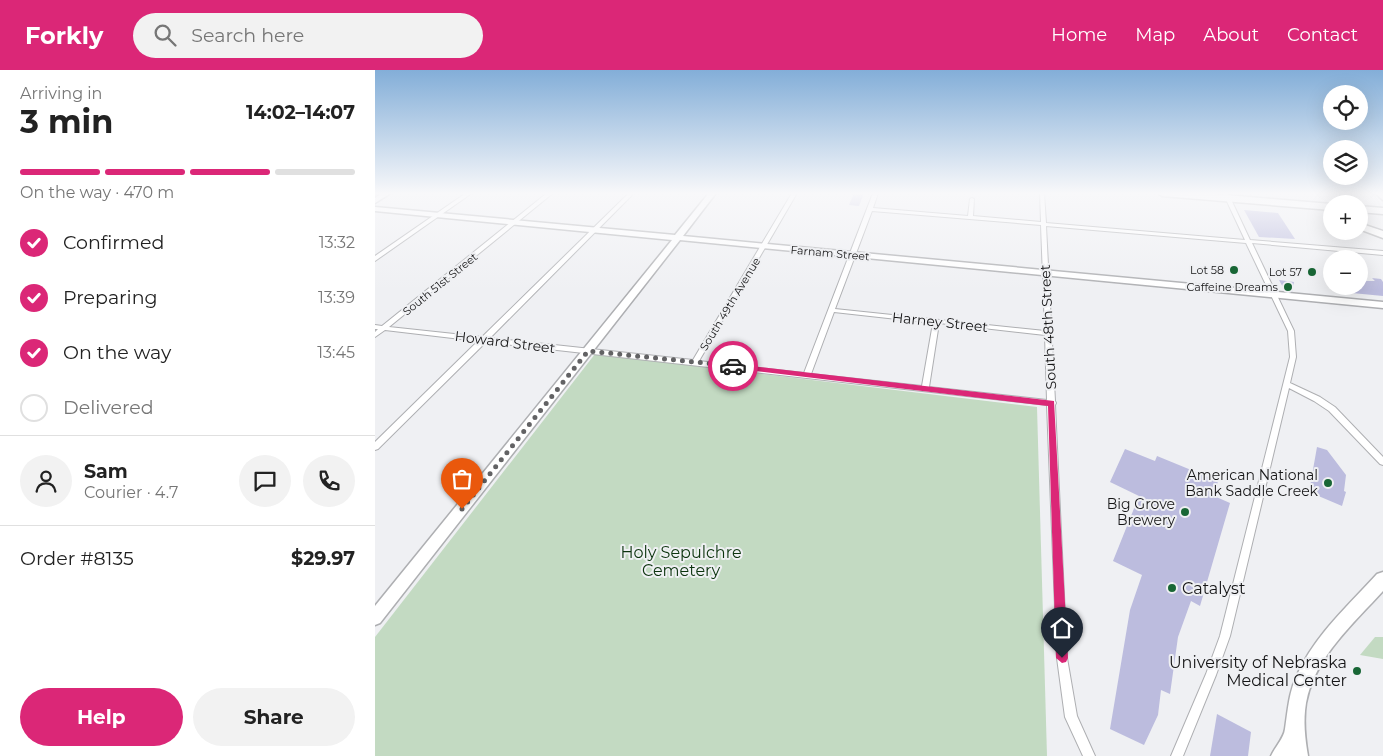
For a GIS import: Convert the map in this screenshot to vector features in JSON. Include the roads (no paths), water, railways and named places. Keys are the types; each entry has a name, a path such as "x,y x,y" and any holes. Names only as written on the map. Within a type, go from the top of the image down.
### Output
{"highway":[{"path":"1368,229 1383,235"}],"main road":[{"name":"Farnam Street","path":"550,225 763,247 1137,281 1195,291 1383,305"},
{"path":"375,618 688,225"},
{"name":"Farnam Street","path":"1275,297 1383,311"},
{"path":"1298,756 1293,735 1295,714 1307,670 1318,654 1383,579"},
{"path":"1281,756 1293,735"}],"street":[{"path":"375,260 425,225"},
{"name":"South 51st Street","path":"375,335 512,225"},
{"path":"375,447 600,225"},
{"name":"South 49th Avenue","path":"695,362 776,225"},
{"path":"807,375 863,225"},
{"name":"South 48th Street","path":"1043,225 1062,658 1071,717 1089,756"},
{"path":"1055,225 1383,254"},
{"path":"1177,756 1225,636 1293,357 1291,331 1241,225"},
{"name":"Harney Street","path":"831,310 1048,333"},
{"path":"925,389 936,321"},
{"name":"Howard Street","path":"375,327 1051,403"},
{"path":"1286,384 1317,399 1332,409 1383,462"}],"place":[{"name":"Lot 58","path":"1234,270"},
{"name":"Lot 57","path":"1312,272"},
{"name":"Caffeine Dreams","path":"1288,287"},
{"name":"American National Bank Saddle Creek","path":"1328,483"},
{"name":"Big Grove Brewery","path":"1185,512"},
{"name":"Catalyst","path":"1172,588"},
{"name":"University of Nebraska Medical Center","path":"1357,671"}],"park label":[{"name":"Holy Sepulchre Cemetery","path":"681,561"}]}
